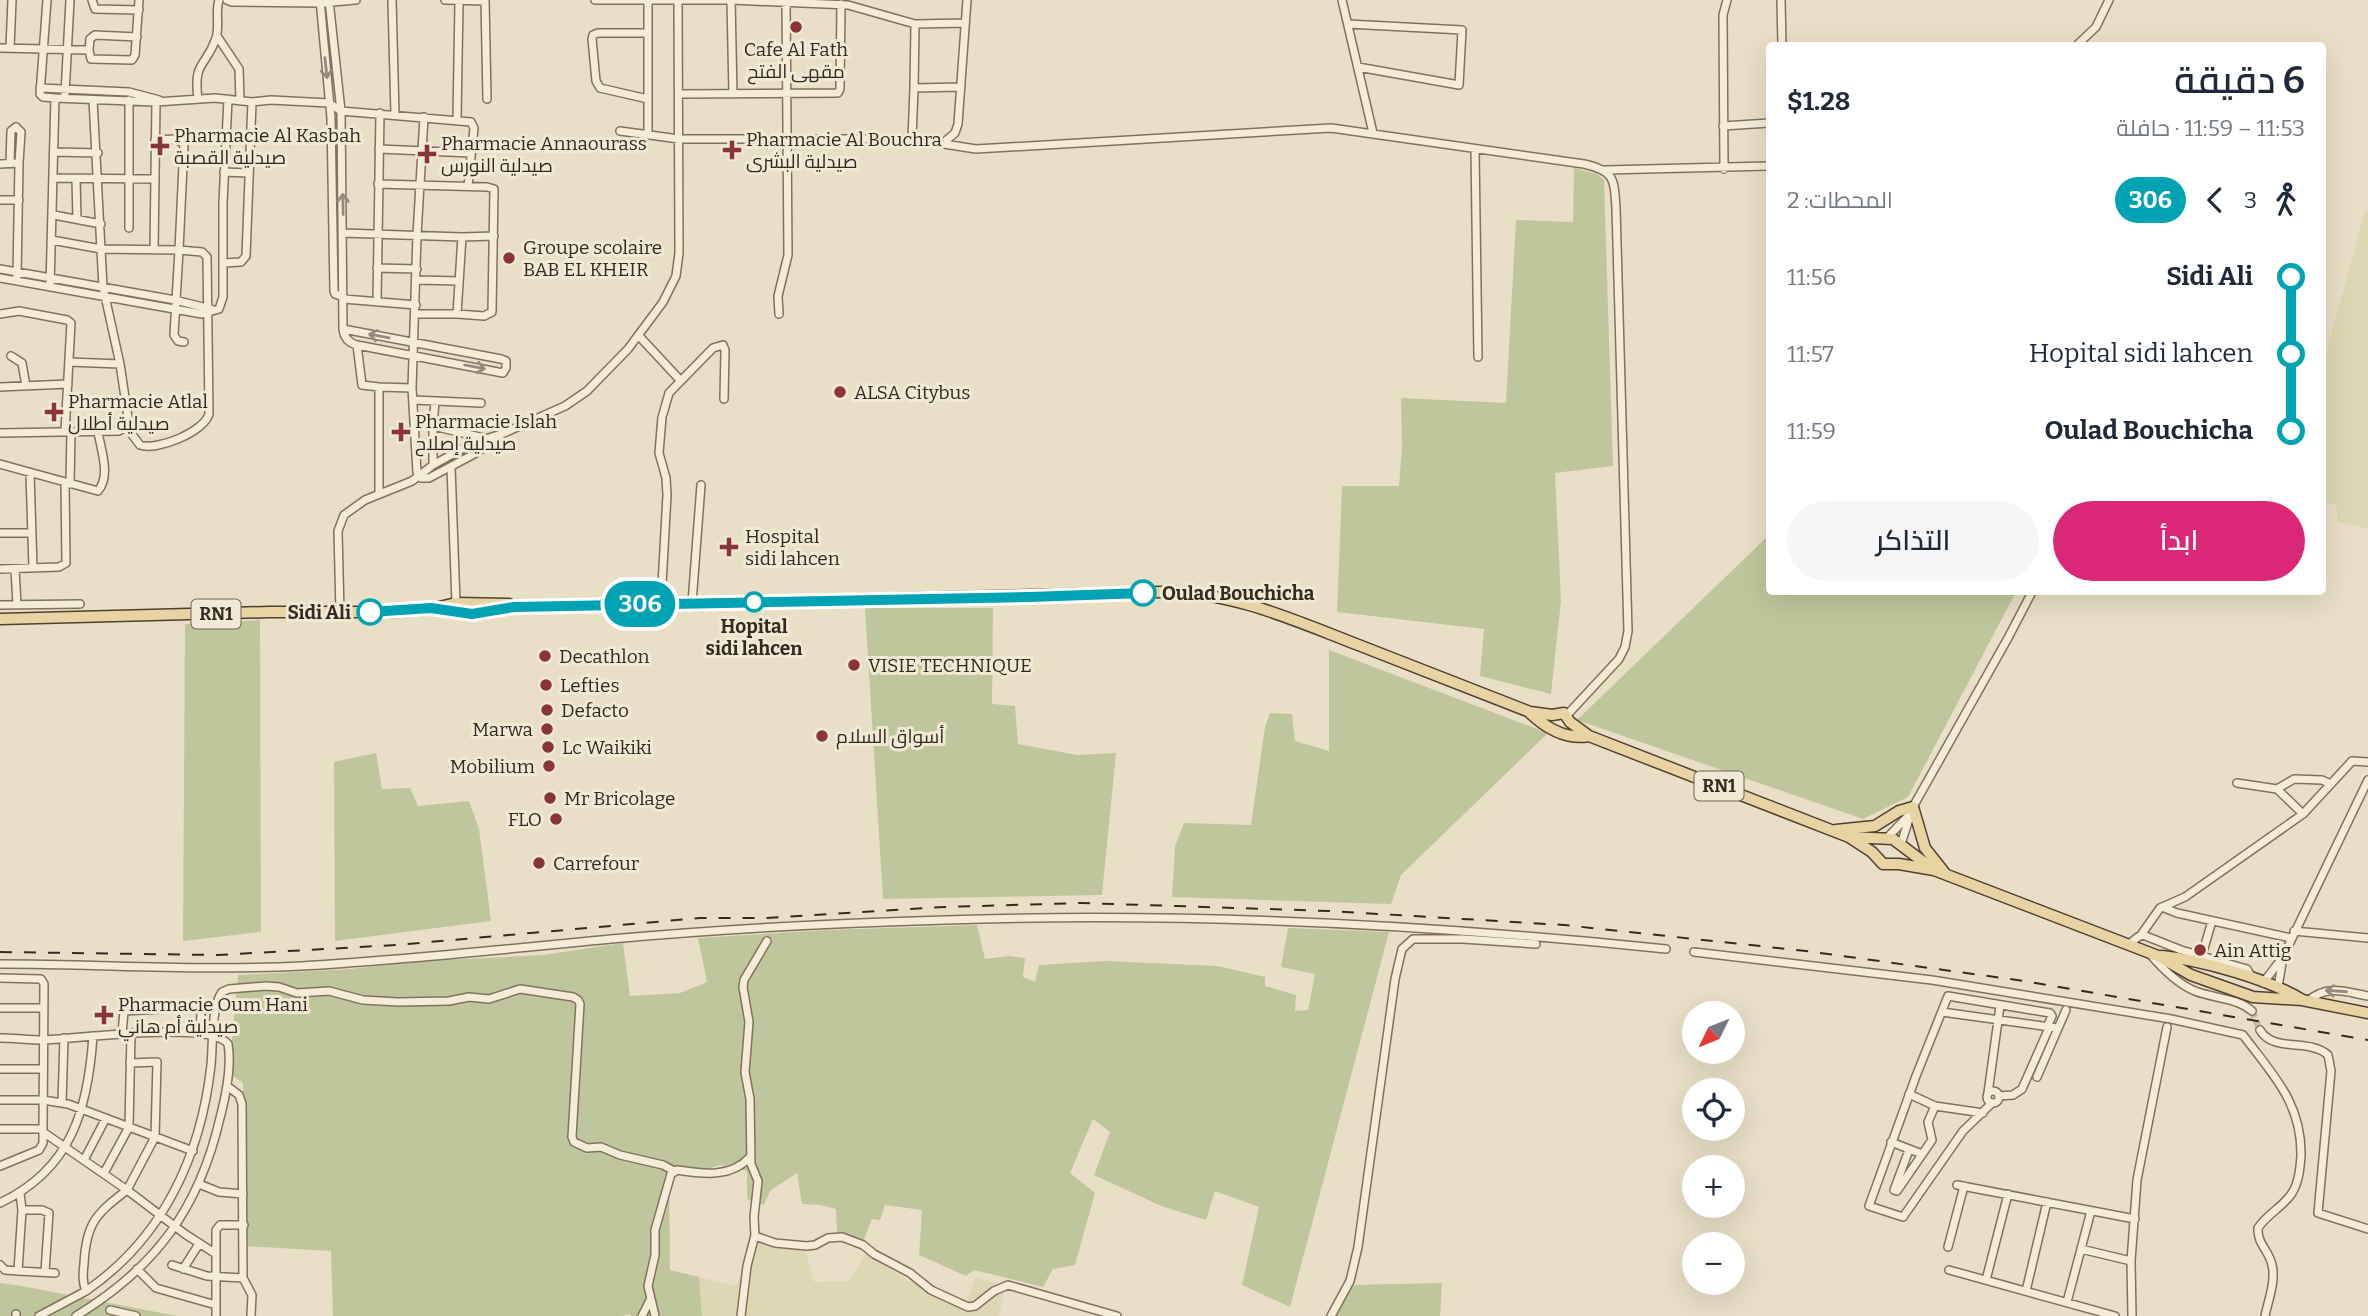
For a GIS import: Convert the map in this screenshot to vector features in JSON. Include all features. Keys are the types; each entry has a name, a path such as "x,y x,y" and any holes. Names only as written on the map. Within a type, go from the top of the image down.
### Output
{"main road":[{"name":"RN1","path":"0,618 393,612 431,608 482,609 502,604 514,607 607,606 1161,592 1205,594 1232,599 1308,625 1530,712 1552,715"},
{"name":"RN1","path":"1530,712 1549,726"},
{"path":"1561,712 1568,718 1569,728 1564,733 1555,733 1549,726 1552,715 1561,712"},
{"name":"RN1","path":"1568,718 1589,736 1849,837 1877,856"},
{"name":"RN1","path":"1564,733 1577,737 1589,736"},
{"path":"1832,830 1875,826 1899,811 1911,811 1924,848 1948,876"},
{"name":"RN1","path":"1849,837 1885,839"},
{"path":"1934,870 1883,864 1877,856 1877,846 1885,839 1896,840 1934,870 2153,954 2198,978 2260,998 2305,1000 2368,1013"},
{"path":"1895,864 1902,857 1902,846"},
{"path":"2153,954 2201,959 2305,1000"},
{"path":"2198,978 2194,967 2201,959"},
{"path":"2260,998 2268,992 2265,983"}],"street":[{"path":"10,48 12,0"},
{"path":"47,0 40,88 42,96 55,99 159,102 228,99 330,103 341,111 457,119 473,124 468,186"},
{"path":"65,99 70,0"},
{"path":"92,0 93,7 97,9 139,10"},
{"path":"137,37 95,35 90,39 91,59 132,60 135,57 137,37 139,10 139,0"},
{"path":"198,99 197,74 217,36 216,12 219,0"},
{"path":"227,0 356,0"},
{"path":"329,0 341,111 343,329 348,341 503,373 507,365 502,359 343,329"},
{"path":"392,0 395,115"},
{"path":"445,0 485,1 486,99"},
{"path":"595,0 730,0 841,4 857,6 915,24 965,23"},
{"path":"648,0 648,135"},
{"path":"340,612 338,540 341,521 352,508 410,482 433,465 484,438 504,433 578,398 639,336 663,302 676,276 679,253 678,0"},
{"path":"730,0 733,94"},
{"path":"943,143 955,132 967,0"},
{"path":"1342,0 1373,133"},
{"path":"1724,169 1723,15 1727,0"},
{"path":"1781,0 1782,42"},
{"path":"2080,42 2096,27 2109,0"},
{"path":"320,1 330,103 334,293 344,298 457,314 484,316 492,312 495,190 468,186 378,184"},
{"path":"457,119 459,1"},
{"path":"779,314 778,296 788,255 786,1"},
{"path":"679,94 836,93 839,91 841,4"},
{"path":"912,139 915,24"},
{"path":"1348,24 1462,30 1459,85 1358,67"},
{"path":"648,33 598,33 593,35 592,39 596,81 600,88 648,99"},
{"path":"217,36 239,69 240,101"},
{"path":"0,48 89,50"},
{"path":"914,88 961,87"},
{"path":"40,88 132,92 159,102"},
{"path":"50,287 55,99"},
{"path":"0,278 51,278 211,311 220,307 223,297 224,172 228,99"},
{"path":"93,100 104,291 130,419 127,428"},
{"path":"129,100 129,228"},
{"path":"154,250 155,140 159,102"},
{"path":"223,263 241,262 246,258 252,102"},
{"path":"377,302 380,113"},
{"path":"418,476 414,464 412,388 424,117"},
{"path":"1723,126 1766,123"},
{"path":"10,163 11,131 16,127 21,132 17,276"},
{"path":"620,131 679,139 912,139 976,149 1331,128 1584,164 1605,170 1766,166"},
{"path":"155,140 176,139 184,144 174,335 178,341 184,342"},
{"path":"379,149 471,153"},
{"path":"1475,150 1478,357"},
{"path":"55,152 98,153"},
{"path":"0,163 19,163"},
{"path":"1568,718 1619,659 1625,648 1628,631 1616,208 1614,181 1605,170"},
{"path":"224,172 248,173"},
{"path":"54,178 155,179"},
{"path":"76,179 77,219"},
{"path":"0,200 19,200"},
{"path":"54,215 101,223"},
{"path":"343,233 494,236"},
{"path":"457,314 462,237"},
{"path":"52,240 101,249 199,251 207,257 211,311 208,420 194,430 153,447 140,445 127,428"},
{"path":"333,257 343,257"},
{"path":"0,268 50,287 104,291"},
{"path":"377,268 416,269"},
{"path":"417,280 459,281"},
{"path":"0,314 19,311 71,322 66,563 60,567 0,569"},
{"path":"639,336 680,380"},
{"path":"357,345 362,385 412,388"},
{"path":"661,603 667,495 666,478 659,453 667,395 713,348 723,345 724,399"},
{"path":"11,356 22,363 26,386"},
{"path":"69,362 120,364"},
{"path":"0,387 68,384"},
{"path":"379,387 379,494"},
{"path":"413,400 481,403"},
{"path":"433,465 435,401"},
{"path":"433,426 484,438"},
{"path":"0,433 98,432 127,428"},
{"path":"0,464 96,492 100,490 104,471 98,432"},
{"path":"418,476 429,478 452,467 485,448 504,433"},
{"path":"452,467 456,608"},
{"path":"30,473 33,568"},
{"path":"692,603 701,485"},
{"path":"0,533 32,533"},
{"path":"15,569 25,618"},
{"path":"1885,839 1911,811 2030,595"},
{"path":"0,606 80,604"},
{"path":"2128,945 2141,935 2154,913 2162,907 2185,897 2303,814 2352,761 2368,762"},
{"path":"2277,789 2294,779 2322,780 2331,784"},
{"path":"2277,988 2283,957 2292,935 2368,780"},
{"path":"2237,783 2277,789 2303,814"},
{"path":"1902,846 1911,811"},
{"path":"2162,907 2177,914 2292,935 2368,938"},
{"path":"0,964 225,968 301,966 741,929 973,919 1156,918 1294,922 1468,932 1666,949"},
{"path":"2141,935 2201,959 2212,921"},
{"path":"1331,1316 1350,1281 1358,1247 1395,979 1402,949 1413,939 1535,944"},
{"path":"741,1316 747,1266 755,1235 758,1181 752,1170 750,1157 750,1099 745,1072 749,1022 743,985 767,941"},
{"path":"1693,952 1932,980 2171,1019 2244,1035 2292,1104 2301,1144 2299,1177 2294,1189 2258,1228 2258,1239 2270,1258 2273,1269 2265,1316"},
{"path":"2153,954 2161,966 2185,986 2245,1005 2252,1011"},
{"path":"2265,983 2283,957"},
{"path":"0,978 41,979 44,984 43,1143 38,1150 0,1166"},
{"path":"2198,978 2204,994"},
{"path":"39,1316 86,1291 120,1265 176,1192 193,1151 208,1094 218,997 229,989 278,987 297,993 329,991 363,1000 398,1002 449,1001 468,997 489,999 520,989 573,998 580,1004 572,1137 574,1142 587,1148 601,1147 674,1171 703,1174 741,1167 750,1157"},
{"path":"2305,1000 2316,993 2332,989 2368,996"},
{"path":"1999,1096 1998,1100 1963,1131 1903,1217 1869,1206 1948,996 2050,1013 2051,1028 2037,1077"},
{"path":"1992,1103 1987,1099 2000,1006"},
{"path":"122,1034 124,1011 196,1007 201,1012 200,1033"},
{"path":"0,1008 43,1008"},
{"path":"1988,1093 1993,1091 1999,1096 2015,1094 2022,1089 2051,1028 2066,1010"},
{"path":"1942,1012 2051,1028"},
{"path":"2132,1316 2132,1261 2139,1170 2167,1027"},
{"path":"2260,1030 2269,1040 2320,1049 2328,1055 2331,1071 2318,1213 2368,1229"},
{"path":"0,1038 42,1040 122,1034 200,1033 222,1037 228,1044 227,1086 219,1126 199,1184 176,1227 137,1269 110,1293 76,1316"},
{"path":"104,1173 129,1127 131,1034"},
{"path":"0,1203 20,1194 39,1177 65,1146 83,1110 91,1068 93,1036"},
{"path":"62,1103 64,1038"},
{"path":"86,1291 83,1276 86,1234 97,1217 127,1190 155,1138 157,1062 130,1063"},
{"path":"0,1069 43,1069"},
{"path":"227,1086 239,1095 242,1104 243,1278 253,1299 251,1316"},
{"path":"1909,1094 1935,1106 1983,1113"},
{"path":"0,1100 62,1103 193,1151"},
{"path":"1909,1150 1894,1190 1897,1191 1932,1140 1928,1122 1935,1106"},
{"path":"85,1160 106,1118"},
{"path":"0,1129 43,1130 216,1254"},
{"path":"1891,1142 1922,1154"},
{"path":"652,1315 648,1286 655,1255 655,1230 674,1171"},
{"path":"199,1184 227,1194 243,1194"},
{"path":"1948,1247 1961,1186 2135,1219"},
{"path":"19,1271 22,1210 20,1194"},
{"path":"1986,1280 2008,1194"},
{"path":"2025,1291 2047,1202"},
{"path":"22,1210 42,1210 49,1213 45,1272"},
{"path":"2067,1302 2091,1210"},
{"path":"216,1316 217,1226 244,1225"},
{"path":"755,1235 775,1243 807,1246 833,1237 851,1240 910,1273 931,1290 968,1307 975,1306 1009,1285 1117,1316"},
{"path":"183,1269 199,1244"},
{"path":"2081,1249 2132,1261"},
{"path":"0,1265 5,1270 55,1273"},
{"path":"172,1265 217,1278 243,1278"},
{"path":"137,1269 156,1288 216,1305"},
{"path":"1949,1270 2115,1316"},
{"path":"110,1293 110,1313 136,1316"},
{"path":"642,1316 650,1299"}],"shaded area":[{"path":"2365,211 2368,211 2368,529 2338,522 2336,505 2326,504 2326,353"},
{"path":"751,1235 779,1245 804,1244 814,1282 849,1281 866,1253 907,1280 966,1304 975,1277 1005,1285 999,1316 702,1316 699,1277 737,1286"}],"green space":[{"path":"1574,168 1597,174 1604,180 1613,466 1555,473 1561,601 1551,694 1480,676 1484,629 1337,612 1342,486 1399,486 1402,447 1401,398 1506,403 1516,220 1573,222"},
{"path":"1766,538 1766,595 2014,595 1908,797 1863,819 1577,720"},
{"path":"865,608 993,608 992,704 1015,706 1018,744 1077,755 1116,753 1102,895 883,899"},
{"path":"260,620 261,932 183,941 185,624"},
{"path":"1329,650 1548,733 1401,875 1391,904 1172,897 1175,846 1184,823 1251,825 1265,727 1270,713 1292,714 1295,741 1329,751"},
{"path":"376,753 382,789 410,788 418,806 469,801 479,829 491,921 335,941 334,762"},
{"path":"977,925 985,959 1009,956 1025,958 1023,977 1035,982 1039,965 1106,961 1218,966 1265,977 1265,986 1296,995 1295,1011 1308,1010 1315,974 1281,967 1288,928 1389,932 1290,1307 1242,1285 1259,1207 1215,1191 1206,1220 1161,1206 1094,1175 1110,1132 1093,1119 1070,1173 1095,1193 1075,1265 1053,1269 1043,1287 974,1270 966,1276 919,1255 922,1210 885,1205 880,1220 872,1219 863,1242 837,1233 836,1209 802,1204 797,1173 770,1191 764,1205 747,1199 747,1171 721,1165 706,1169 669,1166 670,1270 699,1277 702,1316 333,1316 331,1251 245,1246 243,1083 229,1073 238,975 543,955 623,943 630,996 680,993 707,982 698,938"},
{"path":"0,1283 22,1286 177,1316 0,1316"},
{"path":"1442,1283 1440,1316 1334,1316 1350,1285"}],"tunnel":[{"path":"2252,1011 2260,1030"}],"railway":[{"path":"0,952 218,955 396,945 700,918 766,918 944,907 1082,903 1329,911 1564,925 1806,951 2024,981 2368,1040"}],"bus line":[{"name":"306","path":"370,612 431,608 456,614 472,614 509,610 514,607 1143,593"}],"place":[{"name":"Cafe Al Fath مقهى الفتح","path":"796,27"},
{"name":"Pharmacie Al Kasbah صيدلية القصبة","path":"160,146"},
{"name":"Pharmacie Al Bouchra صيدلية البشرى","path":"732,150"},
{"name":"Pharmacie Annaourass صيدلية النورس","path":"427,154"},
{"name":"Groupe scolaire BAB EL KHEIR","path":"509,258"},
{"name":"ALSA Citybus","path":"840,392"},
{"name":"Pharmacie Atlal صيدلية أطلال","path":"54,412"},
{"name":"Pharmacie Islah صيدلية إصلاح","path":"401,432"},
{"name":"Hospital sidi lahcen","path":"729,547"},
{"name":"Oulad Bouchicha","path":"1143,593"},
{"name":"Hopital sidi lahcen","path":"754,602"},
{"name":"Sidi Ali","path":"370,612"},
{"name":"Decathlon","path":"545,656"},
{"name":"VISIE TECHNIQUE","path":"854,665"},
{"name":"Lefties","path":"546,685"},
{"name":"Defacto","path":"547,710"},
{"name":"Marwa","path":"547,729"},
{"name":"أسواق السلام","path":"822,736"},
{"name":"Lc Waikiki","path":"548,747"},
{"name":"Mobilium","path":"549,766"},
{"name":"Mr Bricolage","path":"550,798"},
{"name":"FLO","path":"556,819"},
{"name":"Carrefour","path":"539,863"},
{"name":"Ain Attig","path":"2200,950"},
{"name":"Pharmacie Oum Hani صيدلية أم هاني","path":"104,1015"}]}
